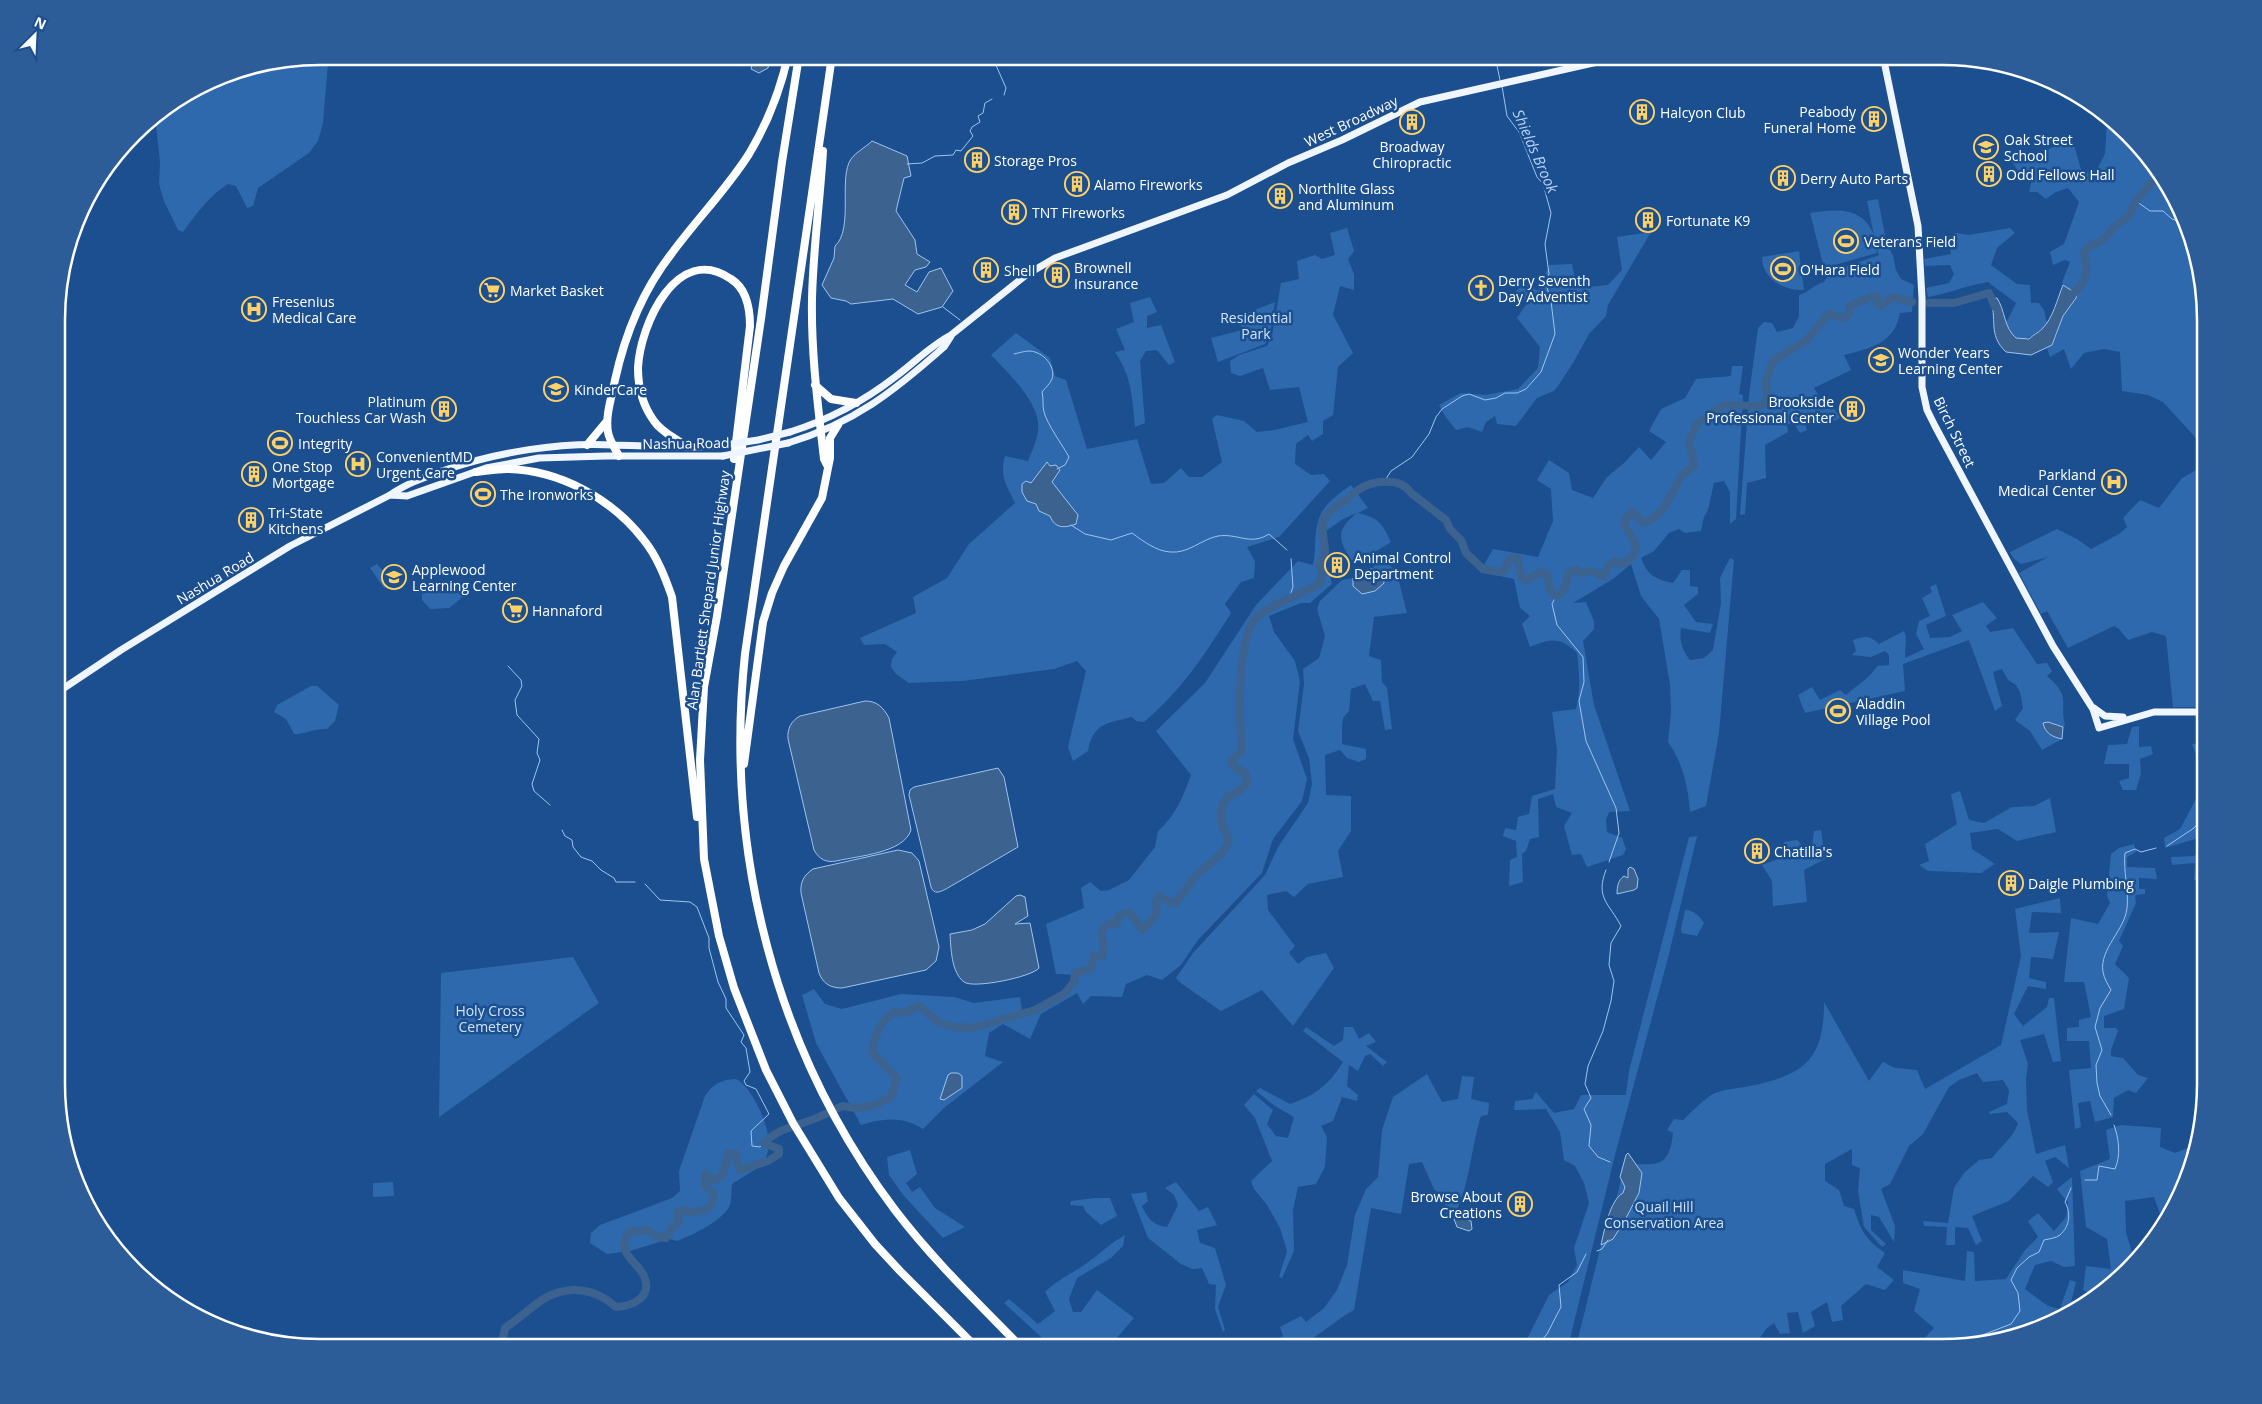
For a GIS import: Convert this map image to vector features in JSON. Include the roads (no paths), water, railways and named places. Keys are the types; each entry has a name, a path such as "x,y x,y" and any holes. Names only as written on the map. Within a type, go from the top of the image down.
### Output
{"highway":[{"path":"619,456 608,432 607,420 623,347 640,304 670,254 730,181 749,153 769,114 785,65"},
{"name":"Alan Bartlett Shepard Junior Highway","path":"798,65 766,268 761,319 701,711 700,785 704,859 719,936 734,988 766,1070 790,1119 840,1198 888,1259 968,1339"},
{"path":"831,65 745,654 740,730 741,790 749,868 769,957 794,1030 835,1117 877,1185 923,1244 1013,1339"},
{"path":"826,100 812,299 815,385 824,458 827,465"},
{"path":"686,447 659,428 648,412 640,387 639,358 647,328 655,308 666,292 675,282 690,273 711,271 728,277 738,284 746,297 750,316 734,462 731,511"},
{"path":"815,385 830,398 856,403"},
{"path":"587,446 607,420"},
{"path":"741,790 763,622 772,593 784,566 822,498 827,478 827,465 830,458 831,435 838,425"},
{"path":"476,472 506,469 523,470 540,473 579,487 613,508 644,539 655,556 664,575 673,605 688,747 704,859"}],"main road":[{"name":"West Broadway","path":"1099,240 1223,197 1420,102 1581,65"},
{"name":"Birch Street","path":"1884,65 1918,226 1922,304 1921,373 1922,392 1927,410 2054,646 2091,705 2099,728 2128,718"},
{"name":"Nashua Road","path":"65,687 121,650 290,546 390,495 404,485 474,460 525,451 613,444 686,447 725,445 758,440 790,432 820,421 856,403 896,377 938,342 951,335 1026,275 1055,258 1099,240"},
{"name":"Nashua Road","path":"390,495 407,496 476,472 515,461 539,458 619,456 723,456 788,443 838,425 875,403 900,385 944,348 951,335"},
{"path":"2091,705 2105,716 2128,718 2166,711 2197,712"}],"waterway":[{"path":"996,65 1006,88 1004,95"},
{"name":"Shields Brook","path":"1497,65 1500,80"},
{"name":"Shields Brook","path":"1384,482 1391,471 1412,457 1429,434 1436,417 1442,409 1462,396 1469,394 1485,400 1496,398 1505,393 1517,393 1526,389 1541,372 1555,334 1551,301 1546,284 1549,274 1545,244 1551,213 1543,184 1537,177 1519,132 1507,116 1502,86"},
{"path":"907,164 922,163 935,156 953,155 956,150 961,151 973,136 970,131 972,127 980,122 978,116 983,113 985,103 992,99"},
{"path":"2068,299 2085,279 2086,261 2084,253 2088,247 2102,241 2115,226 2129,216 2136,201 2155,180"},
{"path":"2136,201 2150,211 2163,211 2172,219 2177,221"},
{"path":"1929,303 1954,303 1989,293 1995,307"},
{"path":"503,1339 505,1328 540,1301 564,1291 582,1290 600,1296 616,1307 629,1305 640,1299 646,1290 646,1283 641,1271 626,1251 624,1245 629,1232 647,1230 656,1236 666,1238 671,1229 679,1222 677,1213 682,1210 691,1212 707,1210 712,1203 714,1194 705,1183 706,1174 715,1180 722,1176 729,1153 736,1154 740,1170 768,1161 779,1154 779,1149 764,1143 777,1133 843,1106 868,1107 891,1097 897,1078 872,1053 878,1030 894,1012 904,1013 920,1006 937,1022 954,1027 972,1028 1035,1010 1064,994 1074,982 1075,973 1091,969 1094,956 1102,956 1104,944 1101,935 1104,927 1111,923 1116,924 1119,916 1130,913 1143,930 1157,913 1156,902 1159,896 1174,904 1194,878 1219,856 1227,846 1229,840 1222,824 1221,810 1227,797 1238,792 1248,781 1244,772 1235,768 1231,762 1242,750 1240,720 1242,659 1251,626 1258,616 1265,611 1319,584 1323,572 1319,566 1325,551 1324,520 1332,510 1356,491 1378,482 1400,484 1446,520 1450,529 1461,540 1466,553 1483,569 1499,572 1505,570 1508,561 1514,557 1517,558 1522,578 1527,580 1542,572 1547,574 1550,590 1556,596 1564,589 1569,572 1578,570 1582,573 1591,571 1604,576 1608,566 1615,561 1622,564 1630,559 1636,550 1635,542 1624,524 1626,518 1633,512 1643,523 1657,516 1662,510 1682,476 1694,465 1689,441 1697,423 1724,406 1764,405 1768,395 1765,384 1773,361 1807,340 1828,314 1845,318 1849,314 1849,306 1874,296 1877,297 1877,304 1882,306 1892,297 1912,302"},
{"path":"943,307 960,320"},
{"path":"1014,354 1028,351 1035,352 1044,357 1052,369 1052,379 1042,392 1043,409 1048,423 1069,457 1065,465 1057,469"},
{"path":"1071,525 1085,534 1111,540 1132,533 1155,548 1170,552 1183,551 1218,536 1256,539 1269,534 1287,550"},
{"path":"1289,598 1293,587 1291,559"},
{"path":"1556,596 1552,604 1557,625 1583,657 1584,682 1579,701 1586,741 1616,808 1619,833 1609,862"},
{"path":"508,666 521,680 522,686 515,700 517,715 539,739 537,753 540,760 532,784 534,791 550,805"},
{"path":"2167,846 2197,824"},
{"path":"562,830 565,836 572,840 573,847 581,857 592,861 601,870 614,878 616,882 635,882"},
{"path":"2111,1115 2100,1096 2096,1065 2102,1050 2095,1027 2100,1008 2111,990 2106,981 2103,964 2108,947 2122,924 2127,908 2125,853 2135,849 2141,852 2156,848"},
{"path":"1606,870 1602,887 1603,894 1608,906 1621,926 1611,943 1609,965 1614,981 1611,1001 1603,1031 1588,1066 1585,1084 1591,1098 1584,1109 1591,1125 1589,1146 1598,1157 1610,1162"},
{"path":"645,884 660,900 690,902 697,907 709,938 709,948 718,982 726,999 726,1008 744,1035 741,1042 746,1048 750,1072 744,1081 746,1085 756,1089 769,1114 751,1131 752,1146 760,1147 764,1143"},
{"path":"2085,1180 2097,1180 2099,1166 2115,1169 2119,1147 2114,1125"},
{"path":"1980,1336 2011,1324 2020,1311 2018,1293 2011,1280 2017,1268 2029,1257 2039,1252 2044,1240 2057,1237 2066,1228 2068,1224 2068,1211 2065,1202 2071,1188"},
{"path":"1597,1251 1602,1249 1608,1240"},
{"path":"1543,1339 1561,1307 1559,1285 1577,1272 1586,1254"}],"place":[{"name":"Halcyon Club","path":"1642,112"},
{"name":"Peabody Funeral Home","path":"1874,119"},
{"name":"Broadway Chiropractic","path":"1412,122"},
{"name":"Oak Street School","path":"1986,147"},
{"name":"Storage Pros","path":"977,160"},
{"name":"Odd Fellows Hall","path":"1989,174"},
{"name":"Derry Auto Parts","path":"1783,178"},
{"name":"Alamo Fireworks","path":"1077,184"},
{"name":"Northlite Glass and Aluminum","path":"1280,196"},
{"name":"TNT Fireworks","path":"1014,212"},
{"name":"Fortunate K9","path":"1648,220"},
{"name":"Veterans Field","path":"1846,241"},
{"name":"O'Hara Field","path":"1783,269"},
{"name":"Shell","path":"986,270"},
{"name":"Brownell Insurance","path":"1057,275"},
{"name":"Derry Seventh Day Adventist","path":"1481,288"},
{"name":"Market Basket","path":"492,290"},
{"name":"Fresenius Medical Care","path":"254,309"},
{"name":"Wonder Years Learning Center","path":"1881,360"},
{"name":"KinderCare","path":"556,389"},
{"name":"Platinum Touchless Car Wash","path":"444,409"},
{"name":"Brookside Professional Center","path":"1852,409"},
{"name":"Integrity","path":"280,443"},
{"name":"ConvenientMD Urgent Care","path":"358,464"},
{"name":"One Stop Mortgage","path":"254,474"},
{"name":"Parkland Medical Center","path":"2114,482"},
{"name":"The Ironworks","path":"483,494"},
{"name":"Tri-State Kitchens","path":"251,520"},
{"name":"Animal Control Department","path":"1337,565"},
{"name":"Applewood Learning Center","path":"394,577"},
{"name":"Hannaford","path":"515,610"},
{"name":"Aladdin Village Pool","path":"1838,711"},
{"name":"Chatilla's","path":"1757,851"},
{"name":"Daigle Plumbing","path":"2011,883"},
{"name":"Browse About Creations","path":"1520,1204"}],"park label":[{"name":"Residential Park","path":"1256,326"},
{"name":"Holy Cross Cemetery","path":"490,1018"},
{"name":"Quail Hill Conservation Area","path":"1664,1214"}]}
